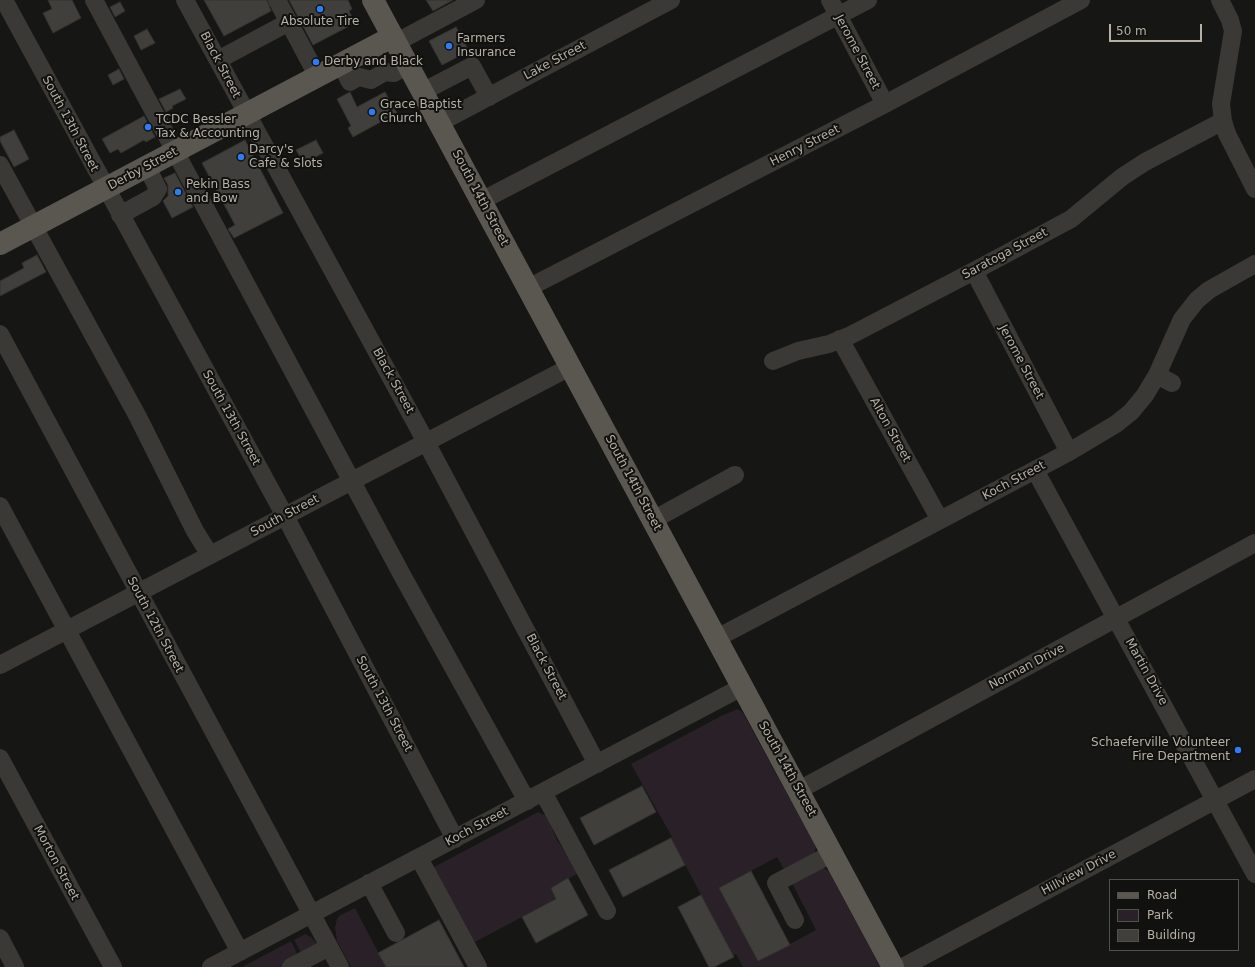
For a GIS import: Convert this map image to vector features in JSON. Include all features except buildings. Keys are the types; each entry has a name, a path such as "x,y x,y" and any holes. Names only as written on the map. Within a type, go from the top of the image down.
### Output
{"main road":[{"name":"South 14th Street","path":"373,0 893,967"},
{"name":"Derby Street","path":"0,244 341,64 394,40"}],"street":[{"name":"South 13th Street","path":"4,0 105,189 285,516 455,839"},
{"path":"94,0 526,801"},
{"name":"Black Street","path":"185,0 426,442 597,764"},
{"path":"277,0 318,77"},
{"path":"394,40 476,0"},
{"name":"Lake Street","path":"439,123 671,0"},
{"path":"481,201 834,8 868,0"},
{"name":"Henry Street","path":"528,288 885,104 1081,0"},
{"path":"1220,0 1230,20 1233,31 1221,104 1222,121 1255,189"},
{"name":"Jerome Street","path":"834,8 885,104"},
{"path":"218,60 289,22"},
{"path":"341,64 350,82 360,77 371,80 385,72 394,73 408,65"},
{"path":"425,97 472,66 489,97"},
{"name":"Saratoga Street","path":"773,361 840,339 974,271 1071,219 1122,177 1145,162 1222,121"},
{"path":"0,165 138,417 195,530 210,555"},
{"path":"120,215 153,197 158,189 147,167"},
{"name":"Koch Street","path":"717,638 1069,452 1116,424 1131,412 1145,394 1165,379 1182,319 1197,300 1209,290 1255,264"},
{"name":"Jerome Street","path":"974,271 1069,452"},
{"name":"South 12th Street","path":"0,334 138,594 340,967"},
{"name":"Alton Street","path":"840,339 940,520"},
{"name":"South Street","path":"0,665 570,367"},
{"name":"Martin Drive","path":"1035,470 1117,618 1255,874"},
{"path":"653,520 735,475"},
{"path":"0,506 240,952"},
{"name":"Norman Drive","path":"799,790 1255,543"},
{"name":"Koch Street","path":"211,967 742,687"},
{"name":"Morton Street","path":"0,758 113,967"},
{"name":"Hillview Drive","path":"903,967 1255,779"},
{"path":"544,792 607,911"},
{"path":"795,920 776,883 832,853"},
{"path":"419,858 478,967"},
{"path":"369,884 396,933"},
{"path":"0,938 15,967"},
{"path":"291,967 329,947"}],"green space":[{"path":"738,709 743,713 816,847 814,856 785,871 777,857 719,888 758,961 816,930 792,883 821,867 829,871 880,967 743,967 736,954 733,955 671,838 672,837 631,764 721,716"},
{"path":"538,812 547,816 557,840 579,873 551,888 556,899 473,943 432,868"},
{"path":"355,908 386,967 351,967 337,941 335,927 337,919 339,916"},
{"path":"305,934 311,937 317,944 303,957 294,940"},
{"path":"291,941 300,959 284,967 242,967"}],"place":[{"name":"Absolute Tire","path":"320,9"},
{"name":"Farmers Insurance","path":"449,46"},
{"name":"Derby and Black","path":"316,62"},
{"name":"Grace Baptist Church","path":"372,112"},
{"name":"TCDC Bessler Tax & Accounting","path":"148,127"},
{"name":"Darcy's Cafe & Slots","path":"241,157"},
{"name":"Pekin Bass and Bow","path":"178,192"},
{"name":"Schaeferville Volunteer Fire Department","path":"1238,750"}]}
